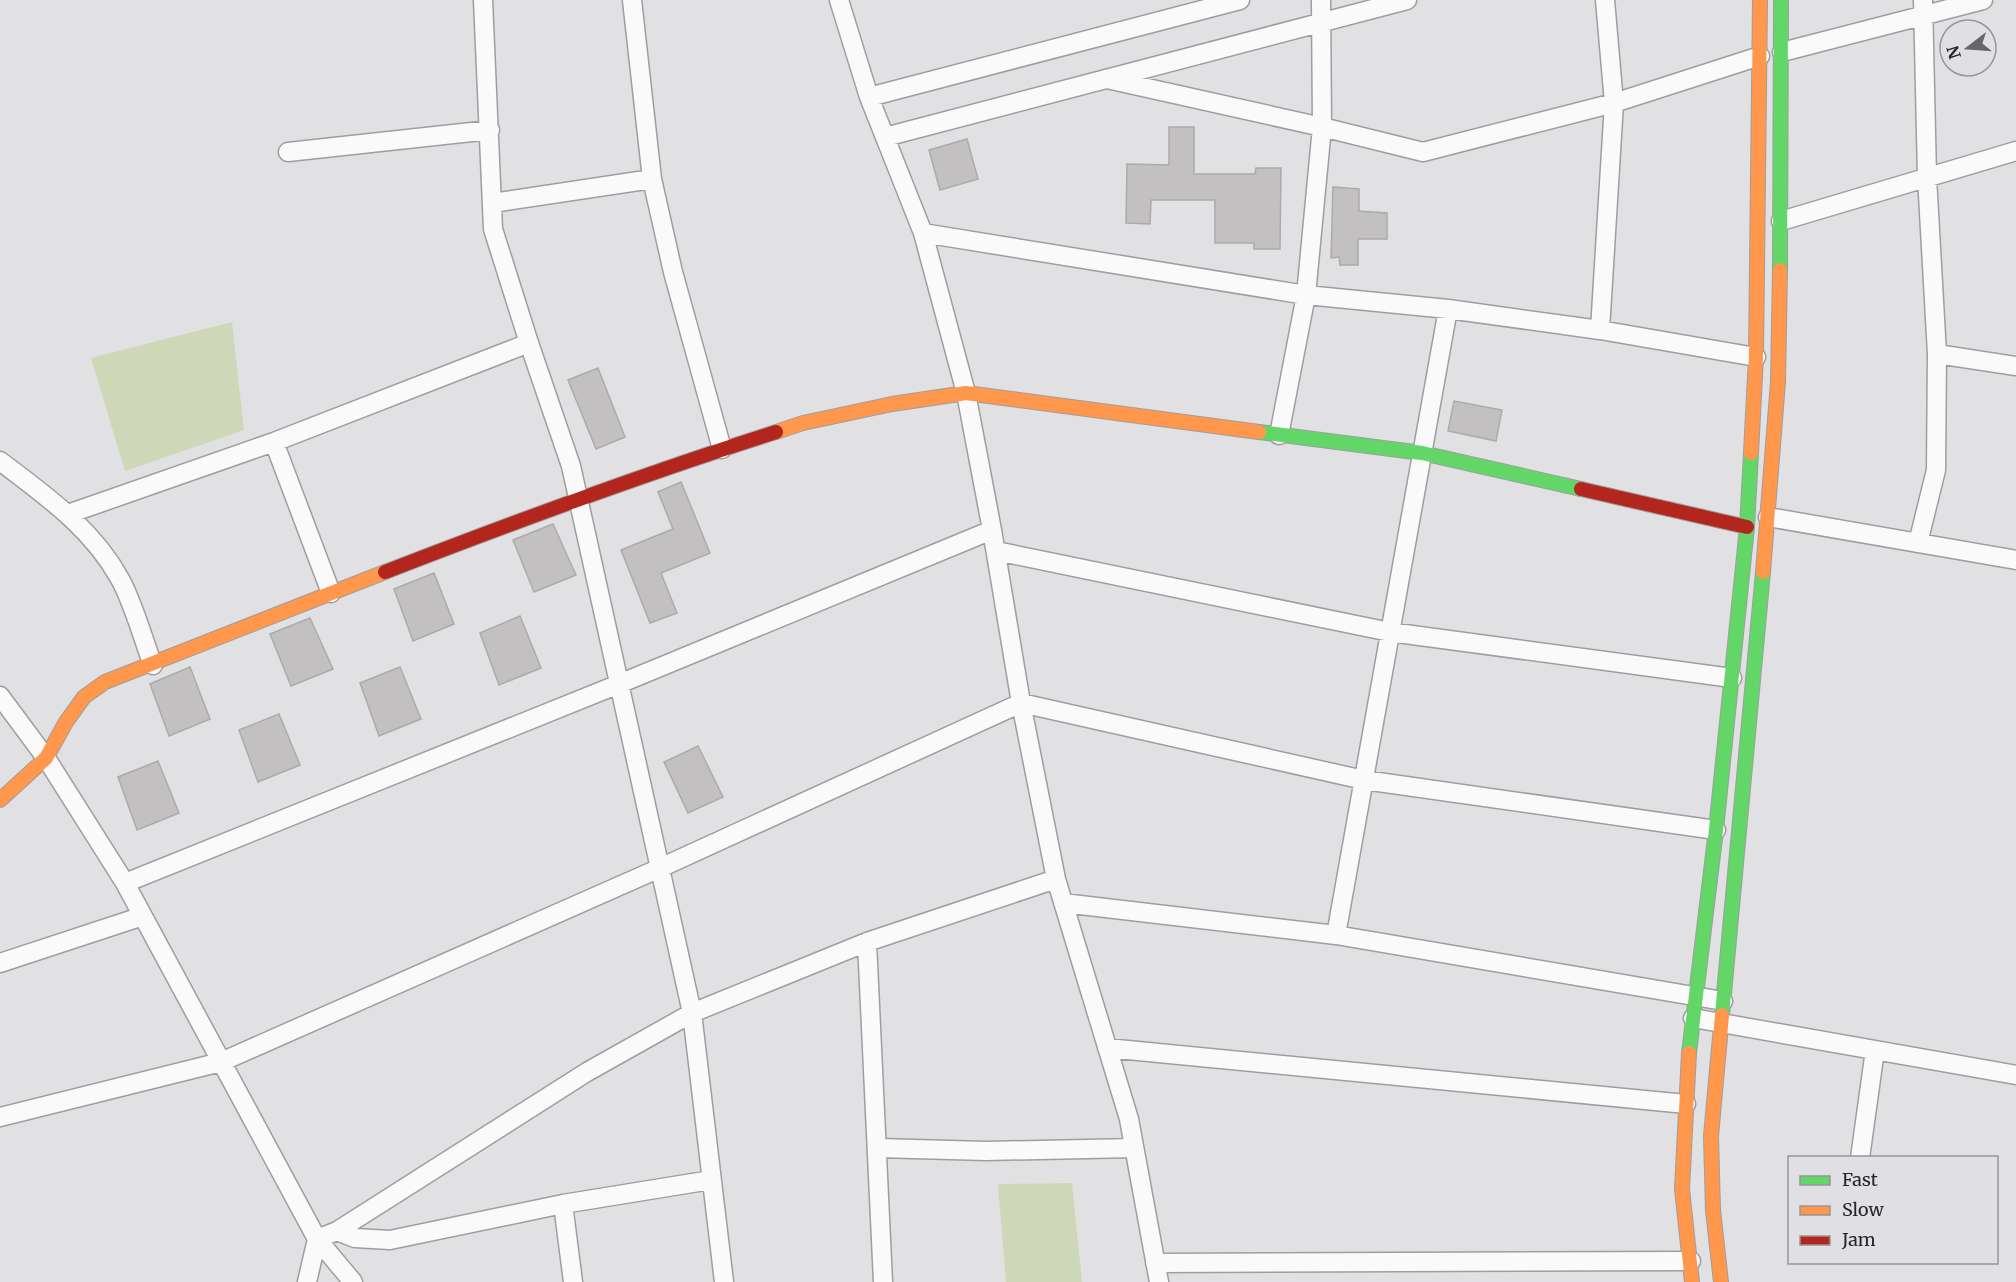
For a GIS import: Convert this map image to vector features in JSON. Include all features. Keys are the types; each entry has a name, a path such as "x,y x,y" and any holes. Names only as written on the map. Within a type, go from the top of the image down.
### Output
{"street":[{"path":"483,0 494,229 529,343 571,466 692,1013 724,1282"},
{"path":"632,0 652,179 673,272 722,449"},
{"path":"839,0 869,98 923,233 966,393 996,551 1021,704 1056,879 1129,1119 1159,1282"},
{"path":"869,98 1236,0"},
{"path":"1279,435 1306,295 1322,127 1321,0"},
{"path":"885,137 1407,0"},
{"path":"1600,330 1614,103 1605,0"},
{"path":"1692,1282 1682,1189 1686,1104 1689,1050 1716,830 1747,527 1756,357 1760,0"},
{"path":"1721,1282 1713,1210 1711,1136 1768,517 1778,382 1781,0"},
{"path":"1782,52 1923,8 1983,0"},
{"path":"1918,543 1935,470 1938,354 1927,177 1923,8"},
{"path":"1107,79 1423,152 1614,103 1760,56"},
{"path":"288,152 490,130"},
{"path":"1781,220 2016,151"},
{"path":"492,203 652,179"},
{"path":"923,233 1306,295 1448,309 1600,330 1756,357"},
{"path":"1336,935 1448,309"},
{"path":"68,514 274,442 529,343"},
{"path":"1938,354 2016,366"},
{"path":"0,800 46,758 66,722 84,697 105,682 578,499 803,423 892,404 966,393 1422,453 1747,527"},
{"path":"274,442 331,593"},
{"path":"0,461 68,514 96,542 122,581 153,665"},
{"path":"1768,517 2016,560"},
{"path":"125,883 619,684 992,530"},
{"path":"996,551 1390,632 1732,678"},
{"path":"0,696 46,758 125,883 317,1239 353,1282"},
{"path":"0,1117 221,1062 660,868 1021,704 1364,780 1716,830"},
{"path":"317,1239 337,1231 586,1072 692,1013 867,942 1056,879"},
{"path":"1063,903 1336,935 1723,1001"},
{"path":"0,963 143,916"},
{"path":"867,942 883,1282"},
{"path":"1693,1018 2016,1075"},
{"path":"1107,1048 1686,1104"},
{"path":"1860,1156 1875,1050"},
{"path":"878,1148 986,1151 1134,1148"},
{"path":"337,1231 355,1238 390,1240 563,1204 711,1180"},
{"path":"563,1204 573,1282"},
{"path":"307,1282 317,1239"},
{"path":"1155,1263 1691,1261"}],"green space":[{"path":"232,322 244,430 125,471 91,358"},
{"path":"1072,1183 1082,1282 1006,1282 998,1184"}],"building":[{"path":"1169,127 1194,127 1194,174 1255,174 1256,168 1281,168 1280,249 1254,249 1254,243 1215,243 1215,200 1151,200 1150,224 1126,223 1127,164 1169,165"},
{"path":"967,139 978,179 940,190 929,150"},
{"path":"1333,187 1359,189 1359,211 1387,213 1387,239 1358,239 1358,265 1340,265 1339,257 1331,258"},
{"path":"598,368 625,437 596,449 568,380"},
{"path":"1454,401 1502,410 1496,441 1448,431"},
{"path":"681,482 710,553 661,573 677,613 650,623 621,550 673,529 658,492"},
{"path":"553,524 576,575 534,592 513,540"},
{"path":"434,573 454,624 413,641 394,589"},
{"path":"520,616 541,668 499,685 480,633"},
{"path":"310,618 333,669 291,686 270,634"},
{"path":"190,667 210,719 169,736 150,684"},
{"path":"400,667 421,719 379,736 360,683"},
{"path":"279,714 300,765 258,782 239,730"},
{"path":"698,746 723,797 688,813 664,762"},
{"path":"158,761 179,813 137,830 118,777"}],"traffic: fast":[{"path":"1780,270 1781,0"},
{"path":"1259,432 1422,453 1581,489"},
{"path":"1689,1053 1716,830 1747,527 1751,453"},
{"path":"1722,1015 1763,572"}],"traffic: slow":[{"path":"1751,453 1756,357 1760,0"},
{"path":"1763,572 1778,382 1780,270"},
{"path":"776,432 803,423 892,404 966,393 1259,432"},
{"path":"0,800 46,758 66,722 84,697 105,682 385,572"},
{"path":"1721,1282 1713,1210 1711,1136 1722,1015"},
{"path":"1689,1053 1682,1189 1692,1282"}],"traffic: jam":[{"path":"385,572 579,499 776,432"},
{"path":"1581,489 1747,527"}]}
